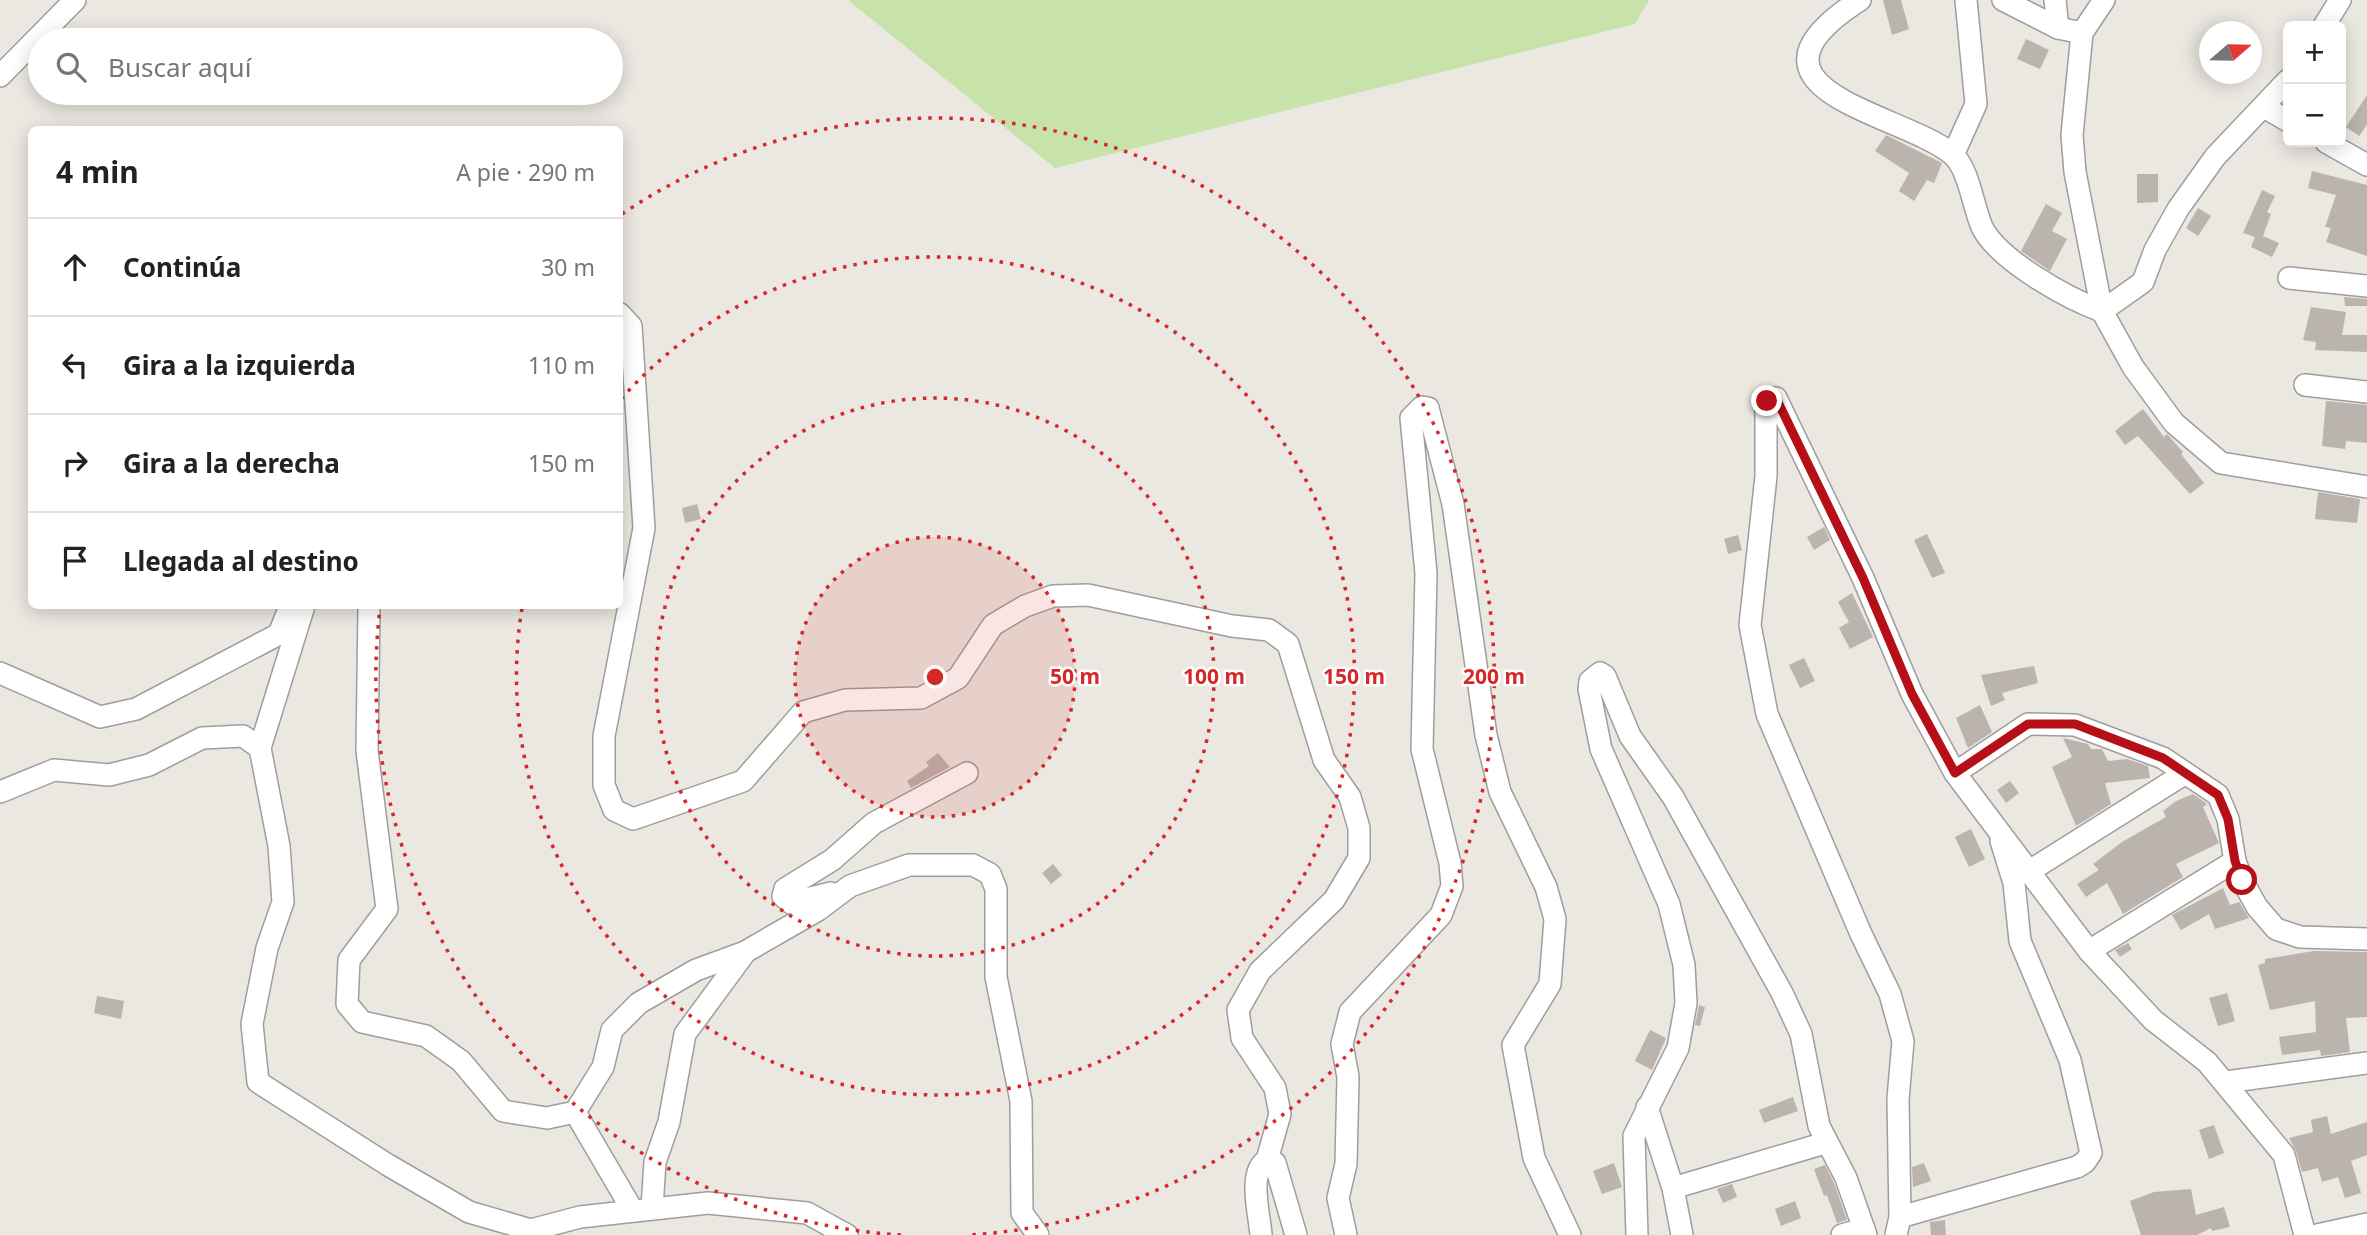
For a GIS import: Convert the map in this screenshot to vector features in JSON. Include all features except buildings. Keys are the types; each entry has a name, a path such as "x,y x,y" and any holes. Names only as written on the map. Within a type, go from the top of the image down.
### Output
{"street":[{"path":"47,28 75,0"},
{"path":"1860,0 1839,14 1810,47 1809,69 1829,95 1953,155 1969,186 1983,229 2014,262 2070,298 2102,311"},
{"path":"1953,155 1976,104 1966,0"},
{"path":"2003,0 2057,28 2082,33"},
{"path":"2055,0 2057,28"},
{"path":"2104,0 2082,33 2073,135 2075,172 2102,311 2133,367 2174,423 2221,463 2367,486"},
{"path":"2327,21 2340,0"},
{"path":"0,76 28,48"},
{"path":"2102,311 2143,282 2155,250 2178,209 2215,157 2284,84"},
{"path":"2264,107 2283,118"},
{"path":"2335,147 2367,165"},
{"path":"2289,278 2367,286"},
{"path":"623,317 631,326 644,528 604,737 604,785 614,810 633,819 743,781 803,712 845,701 920,698 958,678 993,625 1025,606 1053,596 1088,594 1232,626 1269,629 1288,644 1324,760 1350,797 1359,828 1359,858 1334,901 1261,971 1238,1010 1242,1038 1275,1088 1280,1114 1267,1160 1259,1167 1256,1189 1261,1235"},
{"path":"2305,385 2367,391"},
{"path":"1998,832 2014,883 2020,941 2070,1060 2091,1153 2085,1162 2077,1167 1898,1226 1898,1099 1903,1041 1890,994 1861,934 1767,714 1750,625 1766,476 1766,408 1770,398 1776,398 1832,510 1912,694 1955,773 1998,832 2031,870 2089,951 2153,1020 2207,1062 2284,1155 2305,1235"},
{"path":"1346,1235 1338,1187 1346,1164 1348,1077 1342,1044 1350,1012 1441,915 1452,886 1450,863 1422,749 1426,573 1411,418 1422,407 1428,408 1434,424 1453,504 1486,735 1500,792 1546,887 1555,919 1550,984 1513,1045 1534,1158 1570,1235"},
{"path":"290,609 286,636 260,748 279,846 283,902 267,948 252,1024 258,1082 388,1166 469,1212 531,1230 580,1217 708,1203 807,1213 847,1235"},
{"path":"0,673 100,717 136,709 286,636 302,609"},
{"path":"369,609 367,751 387,909 349,960 347,1004 362,1022 426,1036 461,1061 503,1111 547,1118 575,1112 603,1067 612,1030 639,1003 696,970 745,952 818,910 850,886"},
{"path":"1637,1235 1634,1136 1678,1048 1686,1003 1684,965 1669,904 1601,749 1589,689 1590,681 1600,673 1605,676 1630,736 1673,797 1782,993 1801,1034 1825,1143 1846,1178 1865,1232 1842,1235"},
{"path":"1955,773 2028,724 2075,724 2163,758 2218,795 2228,819 2235,861 2257,907 2276,929 2300,937 2367,939"},
{"path":"0,792 54,770 109,775 149,765 202,738 243,736 260,748"},
{"path":"967,773 874,823 832,860 785,889 783,896 791,903 909,865 973,865 990,874 996,889 996,976 1021,1101 1022,1213 1038,1235"},
{"path":"2031,870 2184,774"},
{"path":"2089,951 2235,861"},
{"path":"642,1210 669,1122 685,1034 745,952"},
{"path":"2226,1082 2367,1063"},
{"path":"1647,1107 1673,1188 1682,1235"},
{"path":"575,1112 642,1210"},
{"path":"1673,1188 1825,1143"},
{"path":"1267,1160 1275,1163 1296,1235"},
{"path":"2317,1235 2367,1224"}],"green space":[{"path":"848,0 1649,0 1635,24 1055,168"}],"route":[{"path":"1767,401 1776,398 1832,510 1912,694 1955,773 2028,724 2075,724 2163,758 2218,795 2228,819 2235,861 2242,880"}]}
